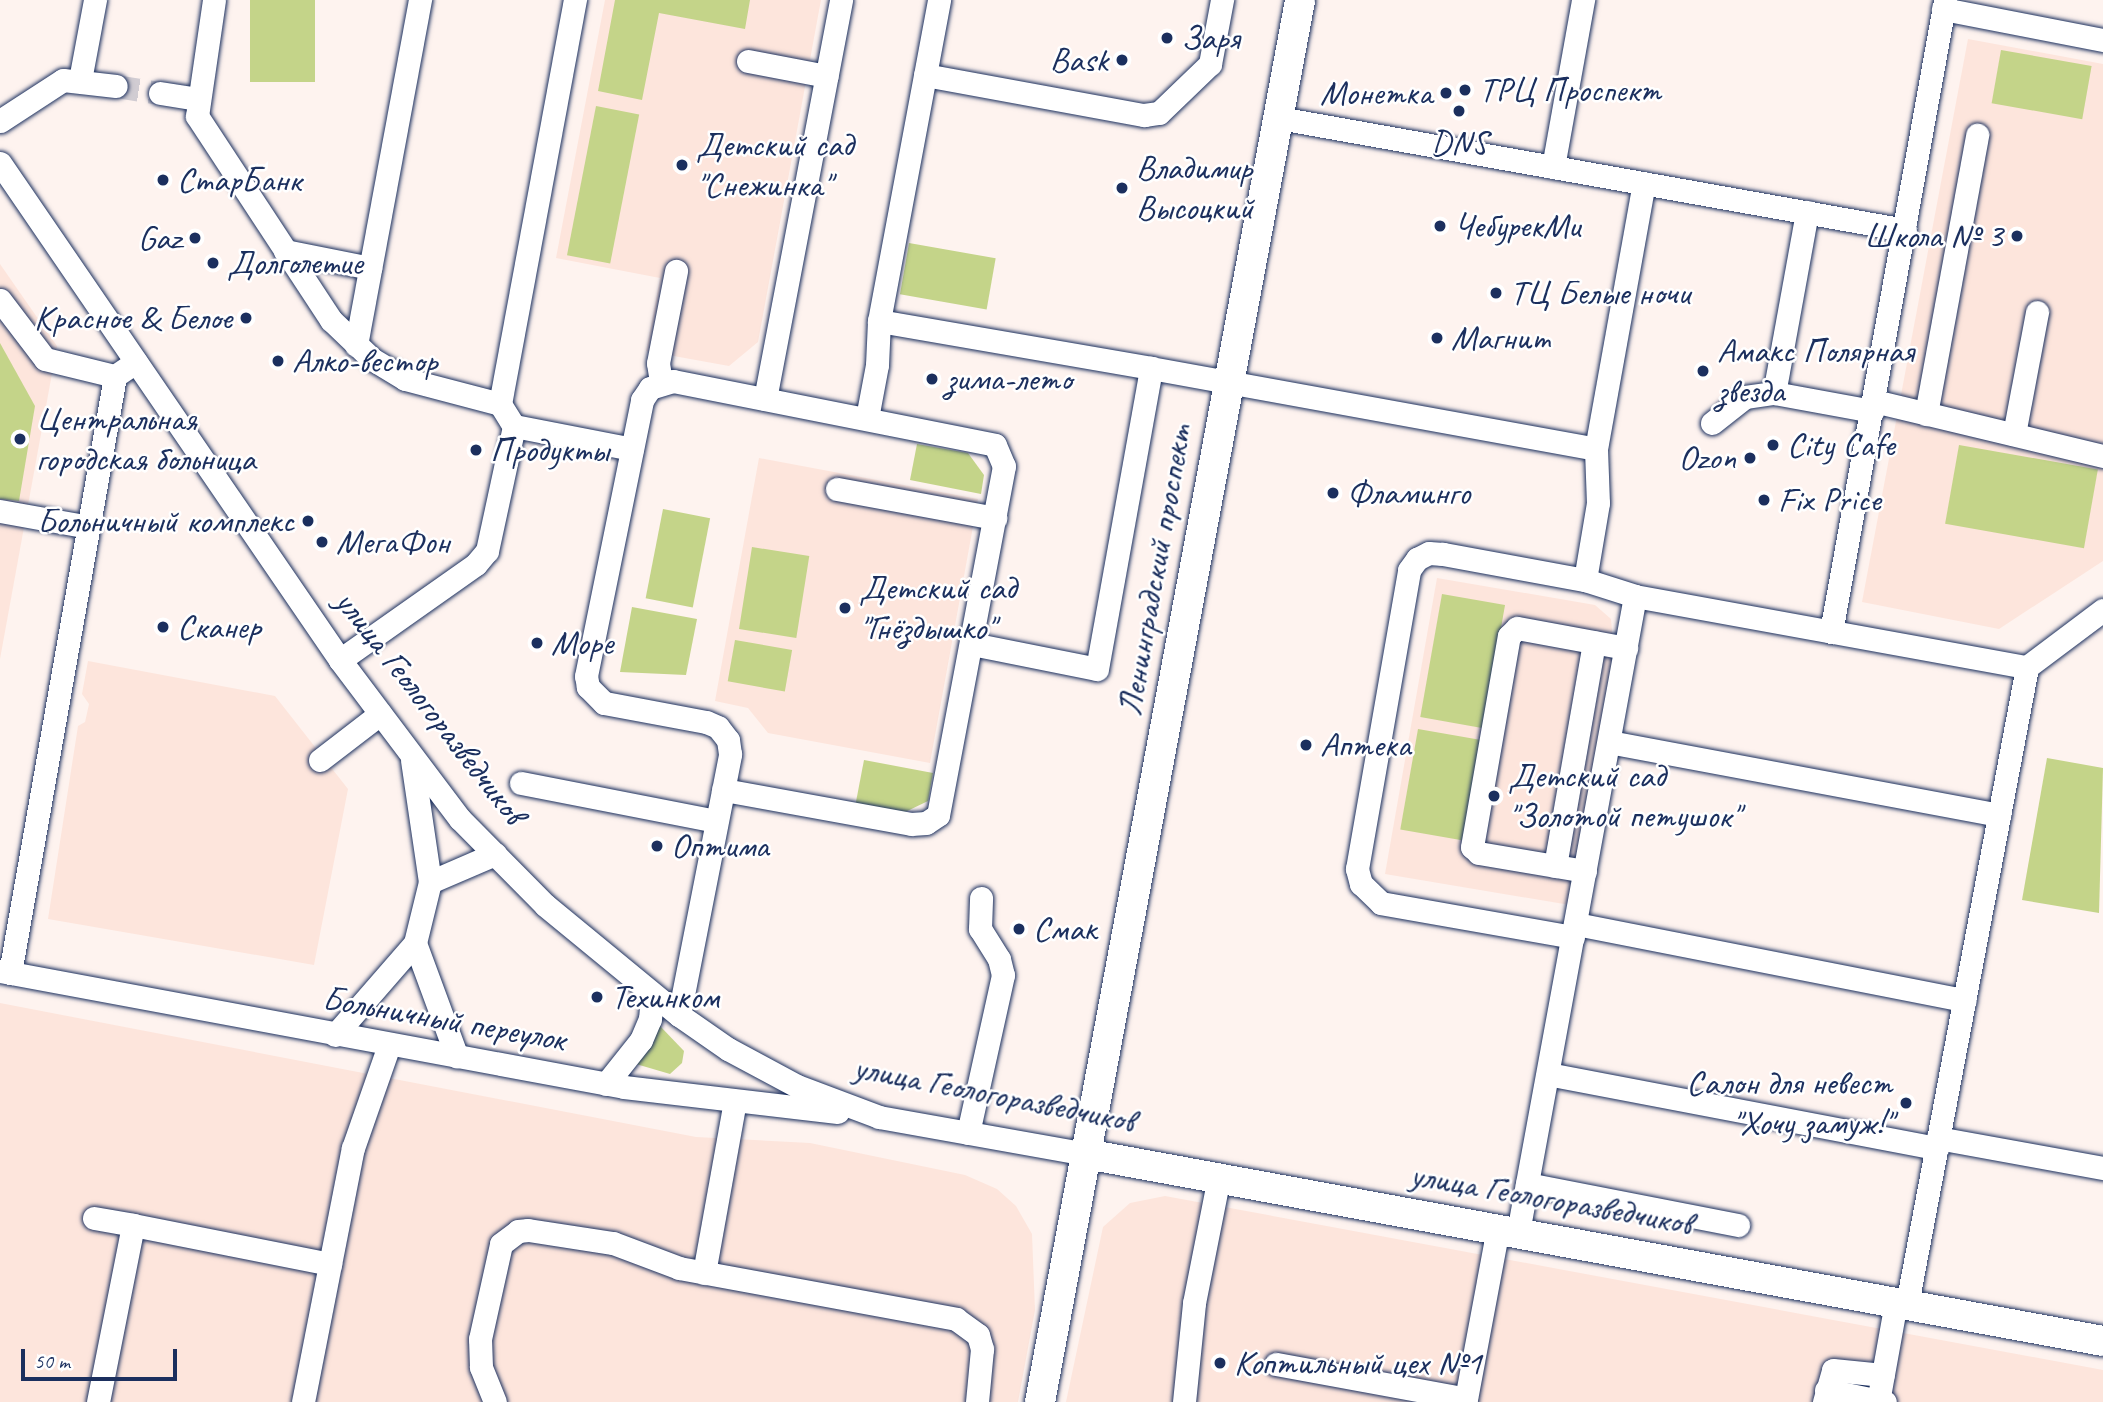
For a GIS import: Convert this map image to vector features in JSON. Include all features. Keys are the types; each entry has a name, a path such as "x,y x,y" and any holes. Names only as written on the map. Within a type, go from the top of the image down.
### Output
{"main road":[{"name":"Ленинградский проспект","path":"1040,1402 1300,0"},
{"name":"улица Геологоразведчиков","path":"1086,1154 2103,1341"}],"street":[{"path":"79,80 96,0"},
{"path":"214,0 196,99 202,128 331,320 356,345 405,379 500,404 514,426 487,551 475,564 340,660"},
{"path":"356,345 420,0"},
{"path":"500,404 575,0"},
{"path":"765,399 841,0"},
{"path":"867,418 877,365 879,321 939,0"},
{"path":"925,75 1144,115 1159,113 1210,64 1222,0"},
{"path":"1553,167 1583,0"},
{"path":"1831,632 1944,5 2103,40"},
{"path":"748,61 827,76"},
{"path":"0,121 58,82 79,80 116,86"},
{"path":"160,93 196,99"},
{"path":"1279,118 1905,230"},
{"path":"1926,414 1977,135"},
{"name":"улица Геологоразведчиков","path":"0,163 340,660 412,757 495,854 545,905 679,1015 765,1071 879,1117 1086,1154"},
{"path":"1585,580 1598,503 1596,449 1644,183"},
{"path":"1774,393 1807,212"},
{"path":"285,251 370,268"},
{"path":"661,382 658,363 676,271"},
{"path":"0,300 45,359 115,376"},
{"path":"2014,435 2037,312"},
{"path":"879,321 1596,449"},
{"path":"5,972 115,376 136,362"},
{"path":"972,644 1097,669 1151,368"},
{"path":"661,382 867,418 995,445 1004,466 938,815 926,823 911,824 723,790"},
{"path":"661,382 642,400 586,676 588,687 604,703 718,727 728,740 730,754 679,1015"},
{"path":"1712,423 1745,397 1774,393 1926,414 2103,456"},
{"path":"514,426 632,449"},
{"path":"836,489 995,518"},
{"path":"0,512 89,527"},
{"path":"1965,1000 1574,930 1381,902 1361,884 1357,869 1409,570 1417,559 1429,553 1443,554 1585,580 1635,596 2027,667"},
{"path":"1276,1364 1471,1401 1508,1230 1527,1184 1635,596"},
{"path":"1883,1375 1839,1367 1829,1375 1825,1396 1881,1402 1883,1375 1938,1143 2027,667 2103,610"},
{"path":"1585,872 1479,853 1471,843 1510,632 1517,628 1626,648"},
{"path":"1555,866 1594,642"},
{"path":"320,760 380,714"},
{"path":"1609,741 1999,815"},
{"path":"335,1035 415,943 430,882 412,757"},
{"path":"521,783 716,821"},
{"path":"430,882 495,854"},
{"path":"968,1133 1003,975 999,958 980,929 981,898"},
{"path":"415,943 457,1057"},
{"name":"Больничный переулок","path":"5,972 607,1084 879,1117"},
{"path":"607,1084 640,1040 650,1020 652,994"},
{"path":"303,1402 353,1148 389,1045"},
{"path":"1548,1073 1938,1143 2103,1168"},
{"path":"704,1273 736,1101"},
{"path":"1184,1402 1192,1312 1219,1177"},
{"path":"1527,1184 1738,1225"},
{"path":"94,1217 330,1264"},
{"path":"98,1402 133,1225"},
{"path":"495,1402 481,1367 480,1339 497,1255 507,1237 528,1230 613,1243 704,1273 956,1319 978,1335 982,1349 976,1402"}],"shaded area":[{"name":"Детский сад \"Снежинка\"","path":"605,0 821,0 758,342 729,366 646,351 660,278 556,258"},
{"name":"Школа № 3","path":"1968,39 2103,64 2103,561 1999,629 1862,602"},
{"name":"Центральная городская больница","path":"0,264 57,346 0,659"},
{"name":"Детский сад \"Гнёздышко\"","path":"759,458 978,499 930,763 768,733 748,708 715,701"},
{"name":"Детский сад \"Золотой петушок\"","path":"1437,578 1595,605 1611,619 1614,654 1570,905 1385,874"},
{"path":"88,661 275,696 348,789 314,965 48,919 78,726 85,722 89,704 82,694"},
{"path":"0,1003 696,1137 810,1143 965,1175 997,1189 1016,1206 1032,1234 1035,1310 1018,1402 0,1402"},
{"path":"1165,1196 2103,1370 2103,1402 1066,1402 1103,1227 1130,1203"}],"green space":[{"path":"250,0 315,0 315,82 250,82"},
{"path":"615,0 750,0 745,29 659,13 642,100 598,91"},
{"path":"2001,50 2092,66 2082,119 1992,103"},
{"path":"596,106 639,114 610,264 567,255"},
{"path":"909,243 996,258 987,309 900,294"},
{"path":"0,343 35,406 19,501 0,499"},
{"path":"917,444 968,453 984,475 981,494 910,480"},
{"path":"1959,445 2098,469 2084,548 1945,524"},
{"path":"663,509 710,518 693,607 646,598"},
{"path":"752,547 809,556 796,638 739,629"},
{"path":"1442,594 1505,605 1483,728 1420,717"},
{"path":"632,607 697,619 686,675 620,672"},
{"path":"735,640 792,650 785,691 728,681"},
{"path":"1418,729 1481,740 1463,841 1400,829"},
{"path":"2047,758 2103,768 2099,913 2022,900"},
{"path":"864,760 933,773 928,801 899,815 855,807"},
{"path":"660,1026 684,1051 682,1063 670,1074 636,1064 655,1027"}],"tunnel":[{"path":"116,86 160,93"}],"place":[{"name":"Заря","path":"1167,38"},
{"name":"Bask","path":"1122,60"},
{"name":"ТРЦ Проспект","path":"1465,90"},
{"name":"Монетка","path":"1446,93"},
{"name":"DNS","path":"1459,111"},
{"name":"Детский сад \"Снежинка\"","path":"682,165"},
{"name":"СтарБанк","path":"163,180"},
{"name":"Владимир Высоцкий","path":"1122,188"},
{"name":"ЧебурекМи","path":"1440,226"},
{"name":"Школа № 3","path":"2017,236"},
{"name":"Gaz","path":"195,238"},
{"name":"Долголетие","path":"213,263"},
{"name":"ТЦ Белые ночи","path":"1496,293"},
{"name":"Красное & Белое","path":"246,318"},
{"name":"Магнит","path":"1437,338"},
{"name":"Алко-вестор","path":"278,361"},
{"name":"Амакс Полярная звезда","path":"1703,371"},
{"name":"зима-лето","path":"932,379"},
{"name":"Центральная городская больница","path":"20,439"},
{"name":"City Cafe","path":"1773,445"},
{"name":"Продукты","path":"476,450"},
{"name":"Ozon","path":"1750,458"},
{"name":"Фламинго","path":"1333,493"},
{"name":"Fix Price","path":"1764,500"},
{"name":"Больничный комплекс","path":"308,521"},
{"name":"МегаФон","path":"322,542"},
{"name":"Детский сад \"Гнёздышко\"","path":"845,608"},
{"name":"Сканер","path":"163,627"},
{"name":"Море","path":"537,643"},
{"name":"Аптека","path":"1306,745"},
{"name":"Детский сад \"Золотой петушок\"","path":"1494,796"},
{"name":"Оптима","path":"657,846"},
{"name":"Смак","path":"1019,929"},
{"name":"Техинком","path":"597,997"},
{"name":"Салон для невест \"Хочу замуж!\"","path":"1906,1103"},
{"name":"Коптильный цех №1","path":"1220,1363"}]}
